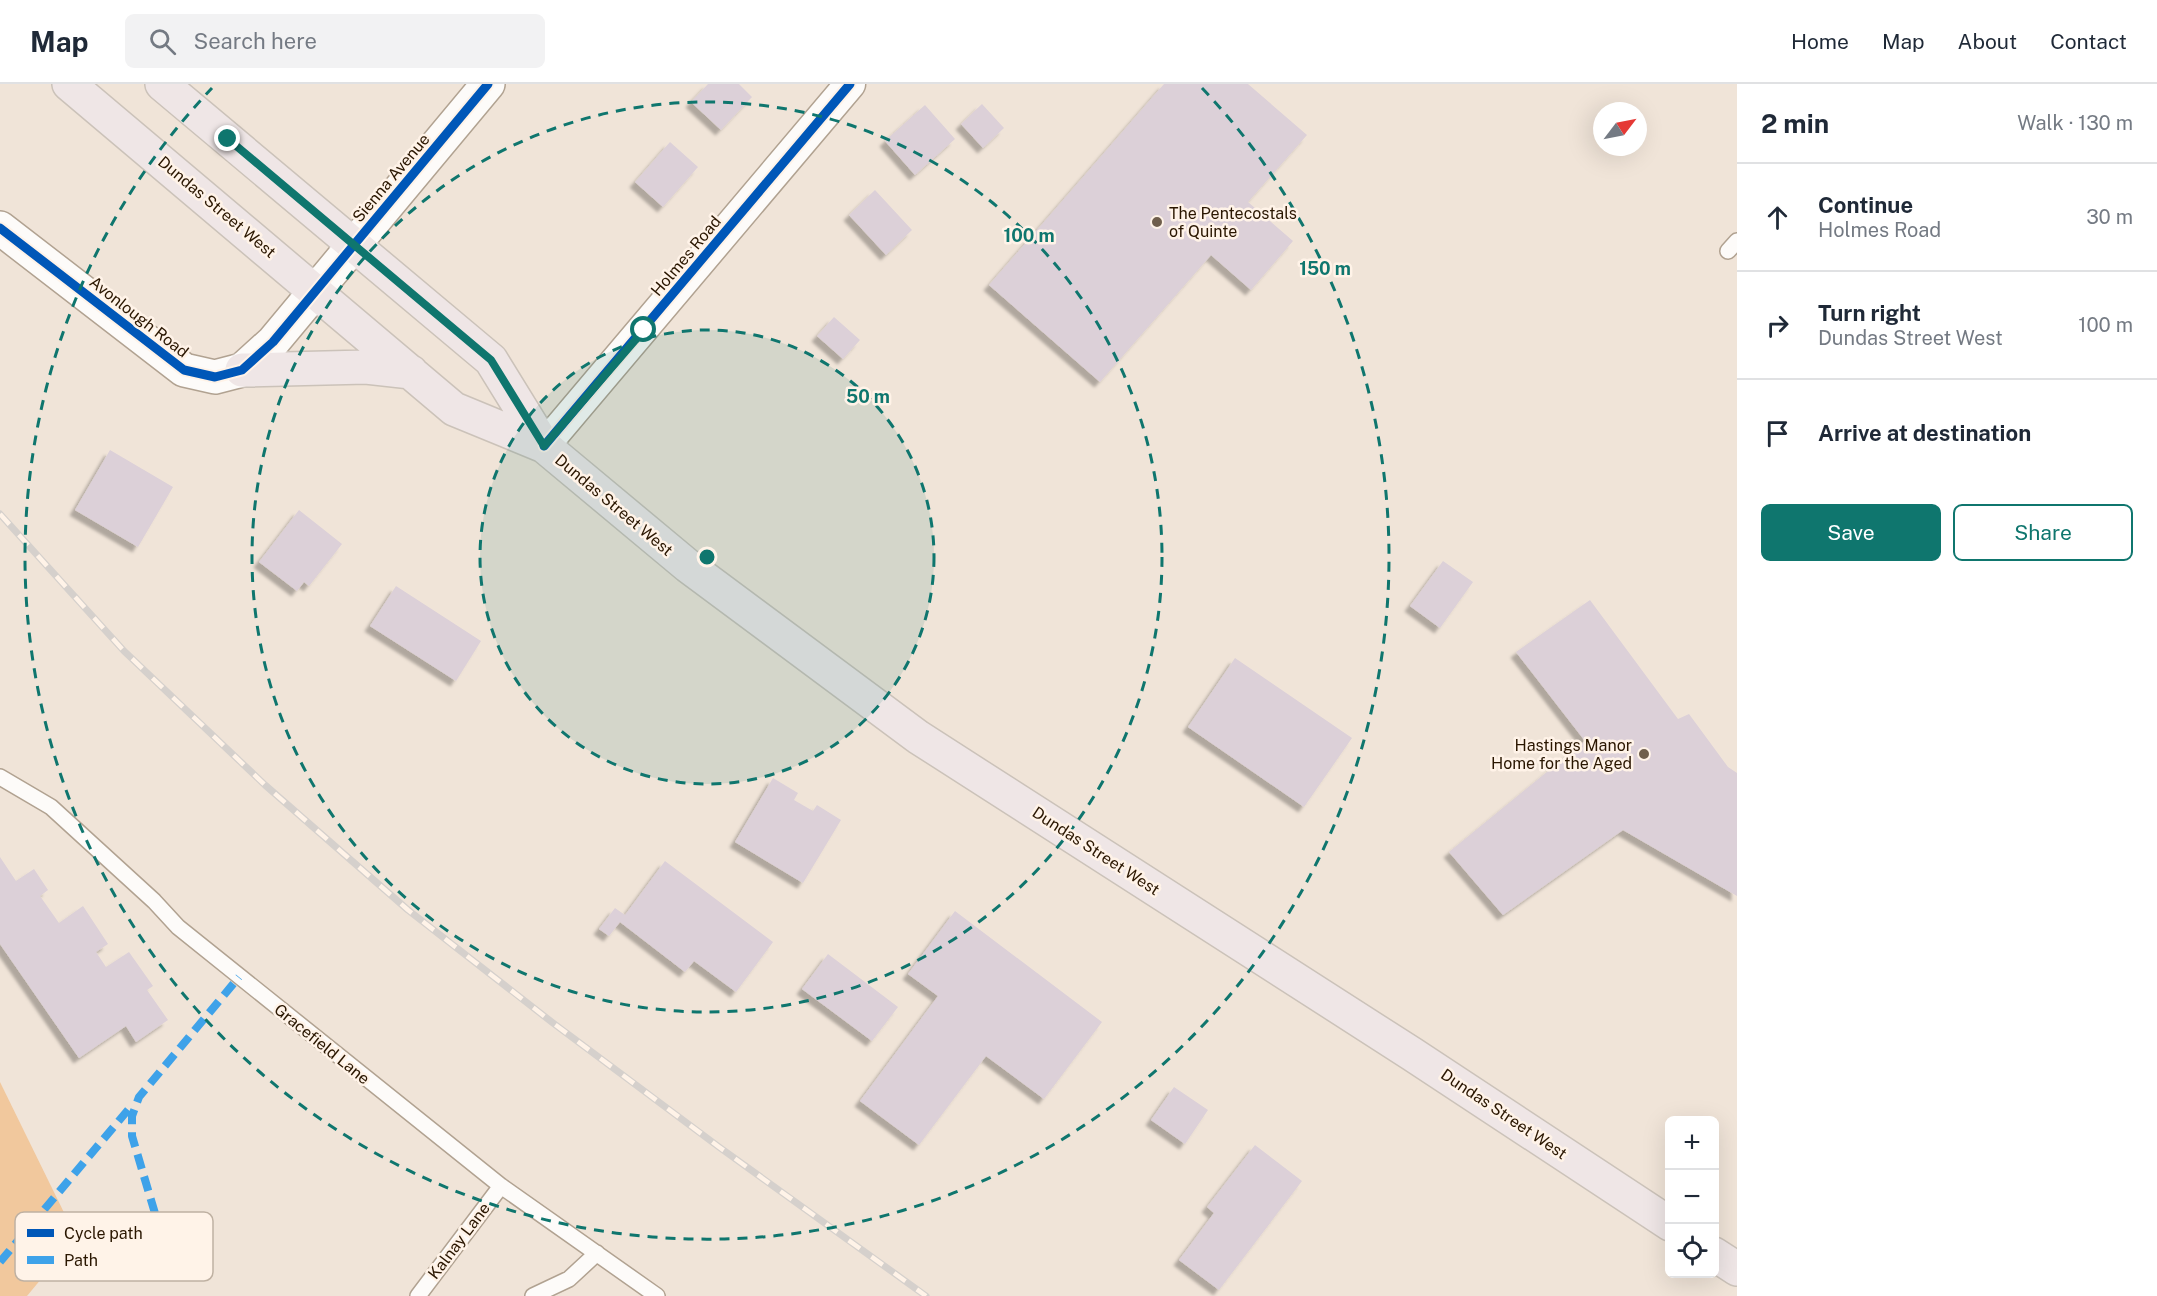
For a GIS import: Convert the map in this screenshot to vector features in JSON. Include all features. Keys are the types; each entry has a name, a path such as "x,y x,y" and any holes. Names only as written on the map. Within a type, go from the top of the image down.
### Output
{"main road":[{"name":"Dundas Street West","path":"69,84 454,409 544,446 688,566 918,737 1412,1054 1665,1221"},
{"name":"Dundas Street West","path":"162,84 491,360 544,446"},
{"path":"242,370 366,367 411,372"},
{"path":"1719,1257 1737,1269"}],"street":[{"name":"Sienna Avenue","path":"316,291 488,84"},
{"name":"Holmes Road","path":"544,446 850,84"},
{"name":"Avonlough Road","path":"0,228 184,370 215,377 242,370 273,342 316,291"}],"lane":[{"name":"Gracefield Lane","path":"0,777 51,807 178,927 501,1186 657,1296"},
{"name":"Kalnay Lane","path":"418,1296 501,1186"},
{"path":"533,1296 569,1279 597,1253"}],"shaded area":[{"path":"0,1082 64,1212 15,1212 15,1281 39,1281 27,1296 0,1296"}],"building":[{"path":"708,84 739,84 752,97 721,130 691,102"},
{"name":"The Pentecostals of Quinte","path":"1164,84 1248,84 1307,135 1248,202 1293,241 1251,290 1211,255 1100,382 989,285"},
{"path":"982,104 1004,128 983,148 961,124"},
{"path":"925,105 955,139 915,175 885,141"},
{"path":"670,142 698,167 663,207 635,182"},
{"path":"875,190 912,230 886,255 849,215"},
{"path":"834,317 860,340 843,359 817,336"},
{"path":"110,450 173,487 138,547 75,510"},
{"path":"299,510 342,544 309,586 304,582 297,591 259,562"},
{"path":"1443,561 1473,582 1440,628 1410,606"},
{"path":"396,586 481,641 456,681 370,626"},
{"name":"Hastings Manor Home for the Aged","path":"1590,600 1678,719 1689,714 1728,767 1737,773 1737,896 1623,830 1503,915 1449,852 1585,741 1516,652"},
{"path":"1235,658 1352,738 1304,807 1188,727"},
{"path":"773,778 798,793 794,800 813,811 817,805 841,820 803,883 735,842"},
{"path":"0,857 16,881 34,869 48,890 40,896 59,923 83,906 108,944 96,952 106,967 129,952 153,986 147,990 168,1020 136,1042 126,1026 79,1058 0,944"},
{"path":"665,861 773,942 736,992 694,961 685,972 620,922 609,936 599,929 615,908 625,915"},
{"path":"955,911 1102,1022 1044,1099 986,1056 919,1145 860,1101 938,996 908,974"},
{"path":"828,954 898,1007 872,1041 802,989"},
{"path":"1174,1087 1208,1110 1185,1144 1151,1120"},
{"path":"1255,1145 1302,1181 1219,1290 1179,1260 1214,1213 1207,1207"}],"railway":[{"path":"0,514 124,651 265,785 408,910 553,1023 719,1147 926,1296"}],"marked path":[{"path":"155,1212 132,1136 132,1116 139,1097 239,977"},
{"path":"42,1212 133,1104"},
{"path":"0,1262 15,1244"}],"cycle path":[{"path":"0,228 184,370 215,377 242,370 273,342 488,84"},
{"path":"544,446 850,84"}],"place":[{"name":"The Pentecostals of Quinte","path":"1157,222"},
{"name":"Hastings Manor Home for the Aged","path":"1644,754"}],"route":[{"path":"228,139 491,360 544,446 644,330"}]}
